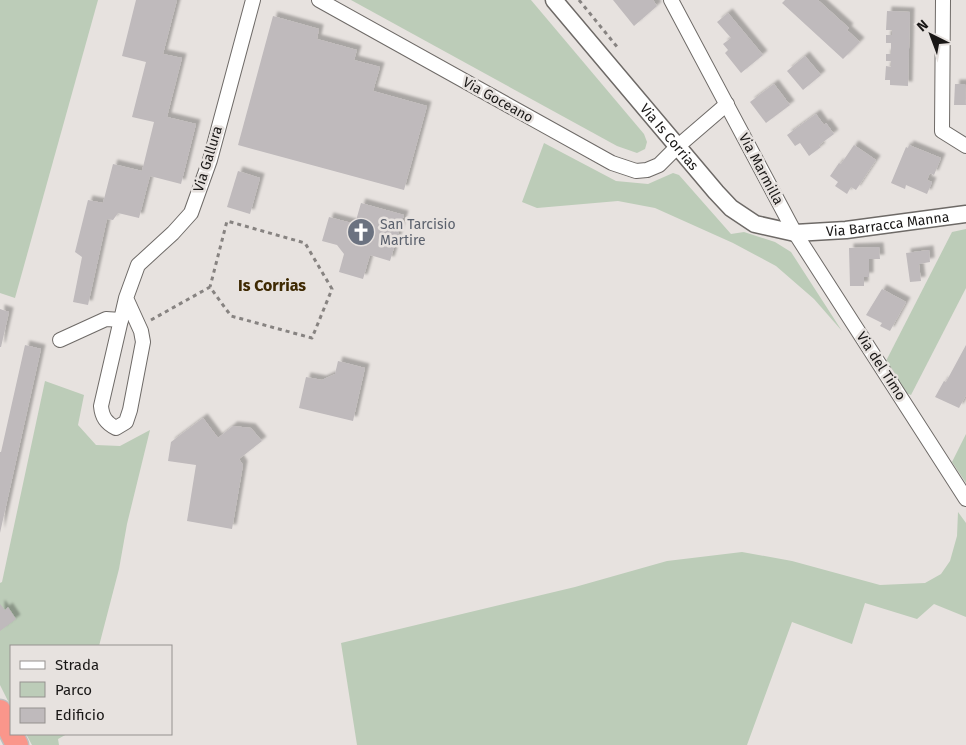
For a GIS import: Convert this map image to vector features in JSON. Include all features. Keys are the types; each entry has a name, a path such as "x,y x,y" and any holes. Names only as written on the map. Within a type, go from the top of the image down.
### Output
{"highway":[{"path":"0,711 10,731"}],"street":[{"name":"Via Gallura","path":"126,298 139,326 143,342 130,410 126,422 116,428 108,424 102,415 101,406 126,298 138,265 174,233 191,213 210,160 253,0"},
{"name":"Via Goceano","path":"319,0 612,163 636,171 647,170 660,165 677,147"},
{"name":"Via Is Corrias","path":"554,0 677,147 721,198 741,217 755,224 802,233"},
{"name":"Via Marmilla","path":"671,0 727,104 802,233"},
{"path":"943,0 942,131 966,146"},
{"path":"677,147 727,104"},
{"name":"Via Barracca Manna","path":"802,233 846,230 966,214"},
{"name":"Via del Timo","path":"802,233 966,499"},
{"path":"60,340 106,319 121,320"}],"path":[{"path":"579,0 623,53"},
{"path":"139,326 210,287 227,221 305,243 332,289 312,338 231,316 210,287"}],"green space":[{"path":"0,0 98,0 15,298 0,293"},
{"path":"351,0 531,0 644,134 647,142 645,149 637,153 617,146"},
{"path":"544,143 616,181 648,184 673,173 679,175 731,234 744,232 775,242 791,252 842,331 814,299 776,266 733,243 655,208 618,201 537,208 522,202"},
{"path":"966,229 966,288 911,395 906,393 886,361 952,232"},
{"path":"45,381 84,395 78,425 96,445 120,446 150,430 127,524 119,569 99,645 10,645 10,705 0,685 0,583 2,582"},
{"path":"966,434 966,483 952,462"},
{"path":"958,512 966,523 966,617 934,604 917,619 865,603 852,644 792,622 747,745 357,745 341,643 575,587 667,561 742,552 792,561 880,585 925,583 941,574 950,561 957,536"},
{"path":"27,735 65,735 58,739 59,745 32,745"}],"building":[{"path":"136,0 177,0 163,54 182,58 167,117 196,124 181,184 150,176 139,218 118,213 113,220 107,219 88,305 73,302 82,257 75,252 88,200 103,203 113,164 142,171 154,122 132,117 146,62 122,56"},
{"path":"613,0 653,0 657,6 634,26"},
{"path":"785,0 818,0 849,28 847,30 860,42 843,59 782,3"},
{"path":"887,11 910,12 908,86 890,85 890,80 885,80 886,66 891,67 891,61 886,61 886,54 891,54 891,43 886,43 886,35 892,35 892,30 886,30"},
{"path":"728,13 763,55 741,73 725,53 728,50 723,44 731,38 717,22"},
{"path":"273,16 319,29 317,39 357,50 354,60 380,67 373,91 427,106 404,190 238,145"},
{"path":"805,56 821,75 803,90 787,71"},
{"path":"774,84 790,105 766,123 750,102"},
{"path":"955,84 965,84 966,105 954,105"},
{"path":"816,114 834,134 819,145 821,147 809,156 800,143 795,146 787,135"},
{"path":"854,145 876,160 856,190 851,187 847,194 835,186 838,182 830,176"},
{"path":"909,145 941,158 934,175 930,173 927,180 932,182 927,194 906,185 905,189 891,183 906,147 908,148"},
{"path":"238,171 260,178 250,214 227,207"},
{"name":"San Tarcisio Martire","path":"361,203 404,215 390,261 370,255 363,279 339,272 344,254 337,245 322,241 329,217 355,224"},
{"path":"879,247 880,259 869,259 869,277 864,277 864,286 850,286 849,248"},
{"path":"929,250 930,262 919,264 921,281 910,282 906,253"},
{"path":"882,289 906,302 890,331 880,326 882,323 866,315"},
{"path":"0,309 9,312 1,347 0,347"},
{"path":"25,345 41,349 0,533 0,452"},
{"path":"966,345 966,395 959,408 935,397 944,381 946,382"},
{"path":"338,361 365,368 353,421 299,408 306,377 322,380 335,374"},
{"path":"203,418 218,438 233,426 251,428 262,441 239,459 243,465 232,529 187,521 196,465 168,461 171,442"},
{"path":"0,604 5,610 8,607 16,619 0,631"}],"place":[{"name":"San Tarcisio Martire","path":"361,232"}],"district":[{"name":"Is Corrias","path":"272,285"}]}
